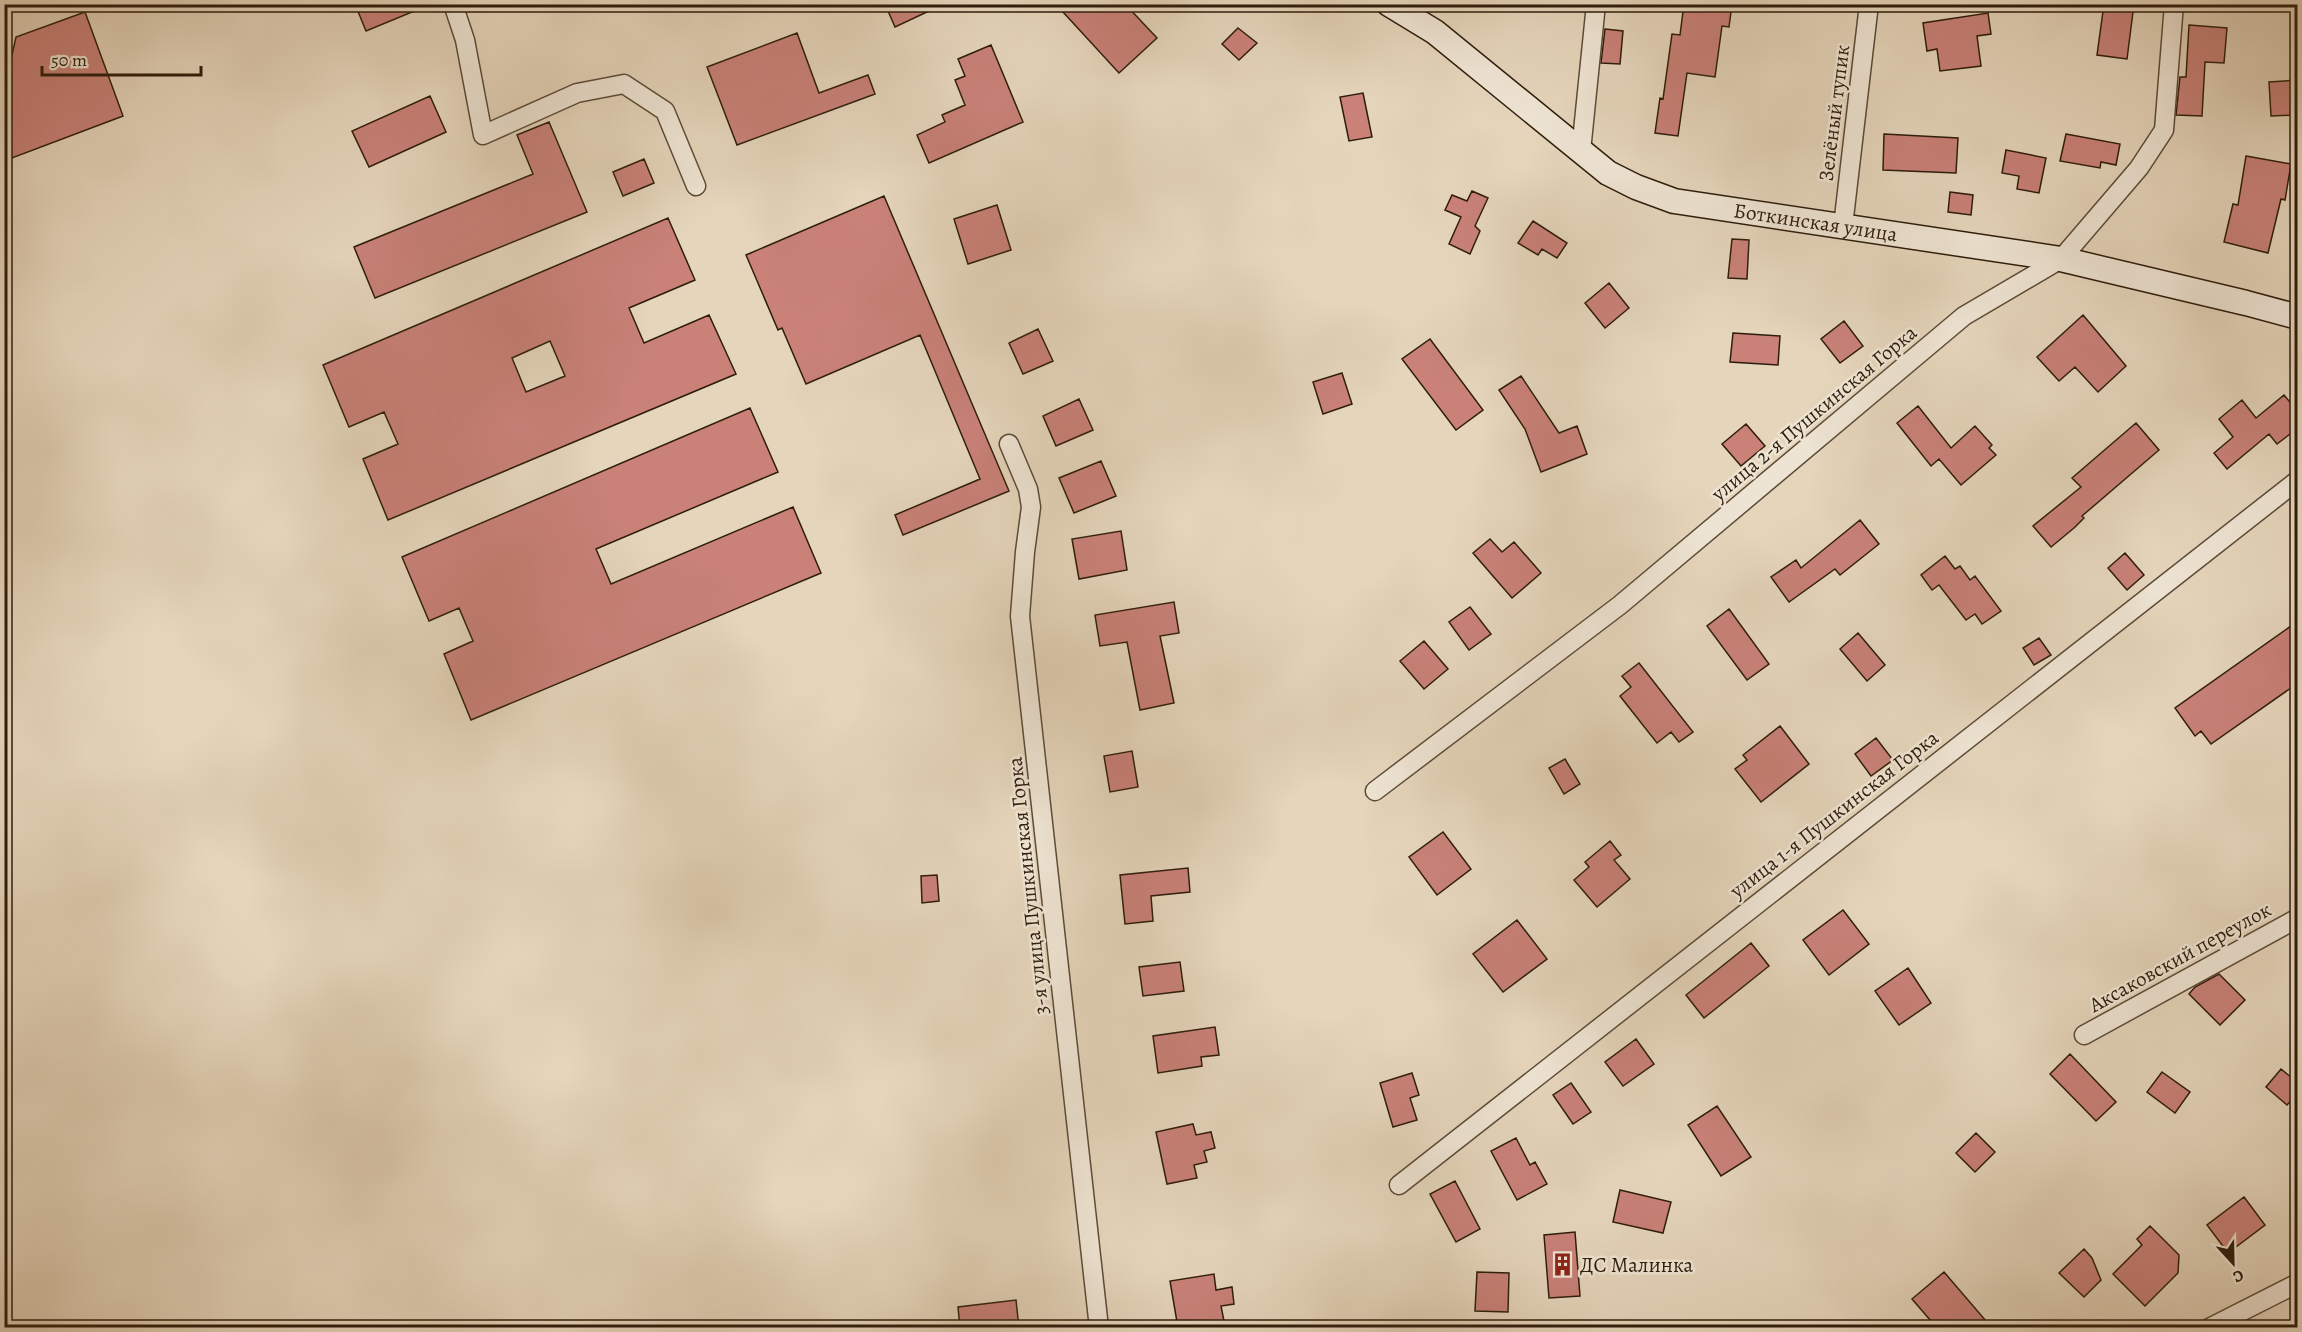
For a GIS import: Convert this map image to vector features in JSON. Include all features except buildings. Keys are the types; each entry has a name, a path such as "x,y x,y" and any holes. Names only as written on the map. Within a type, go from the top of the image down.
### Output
{"street":[{"path":"453,4 465,40 483,135 577,93 624,84 665,111 696,186"},
{"name":"Боткинская улица","path":"1389,4 1435,32 1608,173 1636,187 1674,201 2061,259 2298,317"},
{"path":"1581,151 1596,4"},
{"name":"Зелёный тупик","path":"1844,226 1869,4"},
{"name":"улица 2-я Пушкинская Горка","path":"1375,791 1620,605 1964,316 2061,259 2139,168 2164,130 2174,4"},
{"name":"3-я улица Пушкинская Горка","path":"1009,444 1028,489 1031,507 1024,552 1020,616 1099,1328"},
{"name":"улица 1-я Пушкинская Горка","path":"1399,1185 2298,480"},
{"name":"Аксаковский переулок","path":"2084,1035 2298,918"},
{"path":"2208,1328 2298,1283"}],"place":[{"name":"ДС Малинка","path":"1562,1265"}]}
